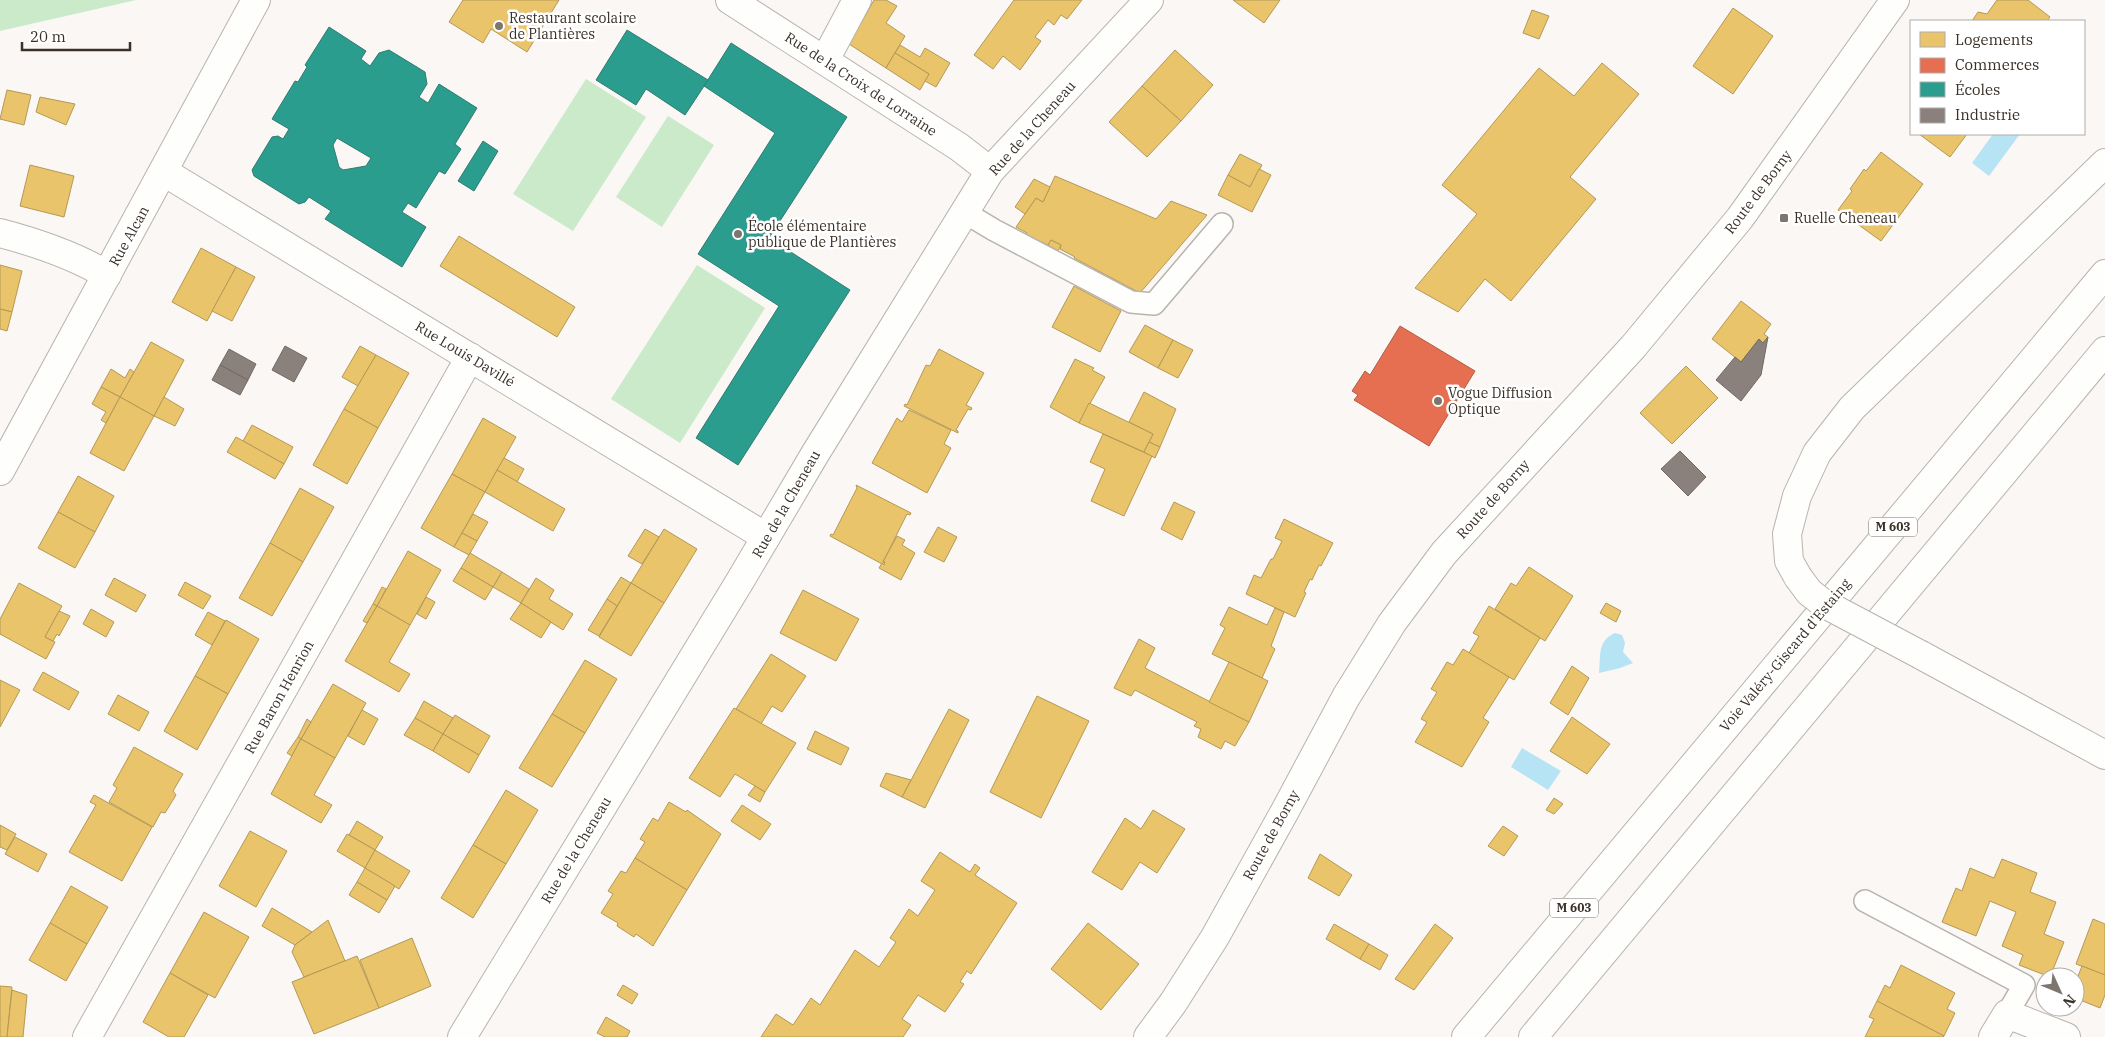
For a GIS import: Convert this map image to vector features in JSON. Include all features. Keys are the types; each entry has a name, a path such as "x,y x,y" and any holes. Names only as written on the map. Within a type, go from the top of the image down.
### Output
{"main road":[{"name":"Rue Alcan","path":"0,471 256,0"},
{"name":"Rue de la Croix de Lorraine","path":"730,0 959,147 990,171"},
{"path":"825,60 857,0"},
{"name":"Rue de la Cheneau","path":"462,1037 830,430 990,171 1149,0"},
{"name":"Route de Borny","path":"1148,1037 1173,1003 1214,937 1346,697 1392,623 1444,552 1633,347 1740,218 1896,0"},
{"path":"2105,163 1852,408 1817,453 1797,496 1787,534 1789,560 1809,592 1823,602 2105,755"},
{"name":"Rue Louis Davillé","path":"164,172 766,537"},
{"path":"0,233 41,244 80,260 108,275"},
{"name":"Voie Valéry-Giscard d'Estaing","path":"1466,1037 2105,274"},
{"path":"1533,1037 2105,351"},
{"name":"Rue Baron Henrion","path":"87,1037 470,357"},
{"path":"1993,1037 2007,1014 2066,1037"}],"lane":[{"path":"964,212 994,230 1131,302 1154,304 1222,224"},
{"path":"1865,901 2024,985 2007,1014"}],"green space":[{"path":"0,0 136,0 0,31"},
{"path":"586,79 646,117 573,231 513,194"},
{"path":"668,116 714,145 662,227 616,197"},
{"path":"697,265 765,308 680,443 611,399"}],"water":[{"path":"1992,135 2019,135 1989,176 1972,163"},
{"path":"1615,633 1622,635 1625,643 1623,652 1633,663 1599,673 1603,644 1609,636"},
{"path":"1522,748 1561,771 1548,790 1511,767"}],"building: Logements":[{"name":"Restaurant scolaire de Plantières","path":"463,0 559,0 527,52 491,29 483,43 449,22"},
{"path":"874,0 886,0 897,6 886,23 905,36 886,68 849,44"},
{"path":"1014,0 1082,0 1067,19 1061,15 1054,25 1048,20 1035,37 1041,41 1020,70 1003,56 993,69 974,55"},
{"path":"1233,0 1280,0 1264,23"},
{"path":"1997,0 2028,0 2050,17 2048,20 1973,20 1978,12 1987,14"},
{"path":"1733,8 1773,36 1733,94 1693,66"},
{"path":"1532,10 1549,16 1539,39 1523,33"},
{"path":"900,45 920,57 925,48 950,63 936,87 925,81 929,74 895,53"},
{"path":"1175,50 1213,85 1181,121 1142,86"},
{"path":"895,53 929,74 920,90 886,68"},
{"path":"1602,63 1639,94 1570,177 1596,199 1511,301 1485,279 1458,312 1415,288 1477,214 1442,185 1539,68 1574,96"},
{"path":"1142,86 1181,121 1147,157 1109,122"},
{"path":"7,90 31,95 24,125 0,119"},
{"path":"40,97 75,104 66,125 36,112"},
{"path":"1920,135 1966,135 1950,157"},
{"path":"1881,152 1923,184 1881,241 1838,210 1852,191 1850,189 1864,169 1866,171"},
{"path":"1240,154 1262,165 1250,187 1228,175"},
{"path":"30,165 74,176 64,217 20,206"},
{"path":"1259,169 1271,175 1252,212 1218,195 1228,175 1250,187"},
{"path":"1055,176 1156,219 1171,201 1207,215 1140,293 1074,258 1060,249 1061,245 1051,240 1048,245 1026,235 1027,233 1016,227 1036,198 1043,202"},
{"path":"1034,179 1050,187 1043,202 1036,198 1025,214 1015,207"},
{"path":"459,236 575,307 557,337 440,266"},
{"path":"1051,240 1061,245 1058,251 1048,245"},
{"path":"201,248 236,267 207,321 172,302"},
{"path":"0,265 22,271 12,312 0,309"},
{"path":"236,267 255,277 232,321 212,311"},
{"path":"1074,286 1121,311 1100,352 1052,327"},
{"path":"1741,301 1771,324 1764,334 1768,337 1763,343 1759,339 1741,362 1712,339"},
{"path":"0,309 12,312 7,331 0,329"},
{"path":"1145,325 1173,340 1158,368 1129,352"},
{"path":"1173,340 1193,350 1178,378 1158,368"},
{"path":"151,342 184,360 154,416 120,397"},
{"path":"360,346 376,355 358,386 342,377"},
{"path":"939,349 984,373 966,405 972,408 971,410 968,409 956,430 958,433 904,406 905,404 907,405 926,365 930,366"},
{"path":"376,355 409,373 378,428 344,409"},
{"path":"1075,359 1094,368 1092,370 1105,377 1079,423 1050,407"},
{"path":"1686,366 1718,398 1672,444 1640,413"},
{"path":"111,369 125,378 130,369 134,372 120,397 101,387"},
{"path":"101,387 120,397 106,423 101,420 106,412 92,404"},
{"path":"1144,392 1176,409 1160,447 1149,442 1153,434 1129,422"},
{"path":"120,397 154,416 124,471 90,453"},
{"path":"164,397 184,409 175,426 154,416"},
{"path":"1089,403 1153,434 1144,452 1079,423"},
{"path":"344,409 378,428 347,484 313,465"},
{"path":"909,410 951,430 944,444 951,448 927,493 872,463 897,418 902,422"},
{"path":"483,418 516,437 485,492 452,474"},
{"path":"252,425 293,447 284,464 243,441"},
{"path":"1103,434 1152,456 1124,516 1091,501 1105,469 1090,462"},
{"path":"236,437 284,464 275,479 227,452"},
{"path":"1149,442 1160,447 1155,458 1144,452"},
{"path":"504,458 524,469 517,482 497,470"},
{"path":"497,470 565,509 553,531 485,492"},
{"path":"452,474 485,492 454,547 421,528"},
{"path":"78,476 114,496 95,532 58,512"},
{"path":"856,485 911,513 910,515 907,514 883,562 885,562 884,565 830,536 831,534 833,535 857,488"},
{"path":"300,488 334,507 303,562 270,543"},
{"path":"1174,502 1195,512 1182,540 1161,529"},
{"path":"58,512 95,532 75,568 38,548"},
{"path":"473,514 488,522 477,541 462,533"},
{"path":"1284,519 1333,543 1321,566 1319,565 1312,580 1310,579 1295,617 1246,594 1254,575 1261,578 1271,559 1273,559 1282,541 1275,538"},
{"path":"938,527 957,537 944,562 924,552"},
{"path":"645,529 659,537 642,564 628,556"},
{"path":"664,529 697,549 664,603 631,583"},
{"path":"462,533 477,541 469,555 454,547"},
{"path":"897,536 905,540 902,545 915,553 901,580 879,568 882,563 884,565 885,562 883,562"},
{"path":"270,543 303,562 272,616 239,598"},
{"path":"408,551 441,570 410,625 377,606"},
{"path":"470,553 502,572 493,587 461,568"},
{"path":"1529,567 1573,596 1545,641 1495,609 1511,583 1516,586"},
{"path":"461,568 493,587 485,600 453,581"},
{"path":"502,572 529,589 521,603 493,587"},
{"path":"621,577 631,583 617,606 607,599"},
{"path":"114,578 146,595 136,612 105,595"},
{"path":"536,578 554,590 549,599 573,614 563,630 521,603"},
{"path":"185,582 211,596 203,609 178,595"},
{"path":"19,583 62,606 45,637 55,642 46,659 0,634 0,619"},
{"path":"631,583 664,603 631,656 599,637"},
{"path":"382,587 386,589 377,606 373,604"},
{"path":"803,590 859,619 836,661 780,633"},
{"path":"426,597 435,602 426,619 417,614"},
{"path":"607,599 617,606 599,636 588,630"},
{"path":"521,603 551,622 541,638 510,619"},
{"path":"1606,603 1621,611 1616,622 1600,613"},
{"path":"373,604 377,606 367,623 363,621"},
{"path":"377,606 410,625 389,662 410,674 399,692 345,661"},
{"path":"1489,606 1540,638 1514,680 1469,653 1479,636 1473,633"},
{"path":"1229,607 1267,625 1275,608 1284,612 1271,646 1275,649 1262,678 1212,654 1225,628 1220,625"},
{"path":"91,609 114,622 106,637 83,624"},
{"path":"59,611 70,616 59,636 57,634 53,641 45,637"},
{"path":"208,612 225,621 212,645 195,635"},
{"path":"226,620 259,639 228,694 195,676"},
{"path":"1139,639 1155,648 1145,668 1249,722 1235,746 1225,741 1221,749 1198,737 1201,729 1194,726 1197,722 1135,690 1131,696 1114,688"},
{"path":"1463,649 1509,677 1483,718 1489,722 1462,767 1415,742 1427,722 1421,719 1437,692 1431,689 1447,662 1453,665"},
{"path":"771,654 806,676 782,712 772,706 761,724 736,709"},
{"path":"585,660 617,679 585,733 552,714"},
{"path":"1229,662 1268,681 1249,722 1209,702"},
{"path":"1572,666 1589,678 1568,715 1550,703"},
{"path":"43,672 79,692 69,710 33,690"},
{"path":"195,676 228,694 197,750 164,731"},
{"path":"0,680 20,690 0,727"},
{"path":"333,684 366,703 335,758 301,739"},
{"path":"118,695 149,712 139,731 108,714"},
{"path":"1037,696 1089,721 1041,818 990,792"},
{"path":"424,701 453,718 443,734 415,718"},
{"path":"734,708 796,743 765,792 735,774 720,797 689,778"},
{"path":"949,709 969,720 925,808 902,797"},
{"path":"362,710 378,719 364,745 348,736"},
{"path":"552,714 585,733 552,787 519,768"},
{"path":"455,715 490,736 479,755 443,734"},
{"path":"1572,717 1610,744 1587,774 1550,751"},
{"path":"415,718 443,734 433,751 404,735"},
{"path":"307,719 311,722 301,739 298,737"},
{"path":"815,731 849,748 841,765 807,749"},
{"path":"443,734 479,755 469,773 433,751"},
{"path":"298,737 301,739 292,756 287,753"},
{"path":"301,739 335,758 314,795 332,805 321,823 271,794"},
{"path":"134,747 183,774 173,791 176,795 165,813 161,812 153,827 109,802 117,788 113,785"},
{"path":"886,773 911,780 902,797 880,786"},
{"path":"755,786 765,792 760,802 748,795"},
{"path":"506,790 538,810 506,864 473,845"},
{"path":"94,795 152,827 122,881 69,852 96,805 90,802"},
{"path":"1554,798 1563,804 1554,814 1546,810"},
{"path":"669,802 686,812 687,810 721,834 687,890 635,858 645,842 640,839 653,818 658,821"},
{"path":"742,805 771,824 760,840 731,821"},
{"path":"1153,810 1185,829 1157,873 1140,862 1122,890 1092,872 1125,818 1141,829"},
{"path":"357,821 383,837 375,850 349,835"},
{"path":"0,825 16,834 7,850 0,847"},
{"path":"1503,826 1518,836 1504,856 1488,846"},
{"path":"250,831 287,851 256,907 219,886"},
{"path":"347,834 375,850 365,868 337,851"},
{"path":"15,837 47,854 38,872 5,854"},
{"path":"473,845 506,864 473,918 441,898"},
{"path":"375,850 410,871 399,889 365,868"},
{"path":"940,852 970,872 975,864 980,868 975,875 1017,903 971,974 967,971 960,982 964,984 945,1012 918,995 902,1019 911,1025 903,1037 761,1037 776,1014 793,1025 811,998 820,1005 855,950 879,967 896,942 890,938 909,909 918,916 935,890 921,881"},
{"path":"1320,854 1352,875 1339,896 1308,878"},
{"path":"635,858 687,890 653,946 636,934 634,937 617,926 618,923 601,913 613,894 608,891 621,871 626,873"},
{"path":"2002,859 2037,873 2030,892 2056,902 2044,934 2064,942 2054,967 2035,967 2035,971 2019,965 2023,955 2002,946 2016,912 1990,901 1976,936 1942,922 1956,888 1962,891 1970,868 1994,878"},
{"path":"365,868 395,886 387,900 357,882"},
{"path":"357,882 387,900 379,913 349,895"},
{"path":"71,886 108,907 87,944 50,923"},
{"path":"272,908 312,932 295,945 262,926"},
{"path":"204,912 249,937 215,998 170,973"},
{"path":"2093,919 2105,924 2105,975 2076,964"},
{"path":"328,920 345,961 304,977 292,952 295,945"},
{"path":"50,923 87,944 66,981 29,960"},
{"path":"1088,923 1139,964 1101,1010 1051,969"},
{"path":"1334,924 1369,944 1360,959 1326,939"},
{"path":"1435,924 1453,938 1414,990 1395,979"},
{"path":"412,938 431,986 379,1008 360,960"},
{"path":"1369,944 1388,955 1380,970 1360,959"},
{"path":"357,956 379,1008 314,1034 292,982"},
{"path":"1901,965 1955,993 1947,1009 1955,1013 1944,1036 1877,1001 1885,985 1890,988"},
{"path":"2085,967 2105,975 2105,995 2100,1008 2085,1002"},
{"path":"170,973 208,995 184,1037 169,1037 143,1022"},
{"path":"623,985 638,994 632,1004 617,995"},
{"path":"0,986 12,987 7,1037 0,1037"},
{"path":"12,990 27,995 23,1037 7,1037"},
{"path":"1877,1001 1944,1036 1865,1037 1874,1019 1869,1017"},
{"path":"606,1017 630,1031 627,1037 605,1037 597,1033"}],"building: Commerces":[{"path":"1400,326 1475,371 1429,446 1354,400 1358,395 1352,391 1365,371 1370,375"}],"building: Écoles":[{"path":"329,27 366,51 361,59 370,66 379,53 389,50 425,72 427,84 419,97 428,103 439,84 477,108 455,144 461,149 445,174 439,171 416,208 408,203 402,212 426,227 402,267 325,219 331,211 309,197 305,202 299,204 254,176 252,170 272,137 278,136 283,139 289,129 272,119 295,81 298,82 307,67 305,65","holes":["337,138 371,158 366,166 343,170 339,167 333,145"]},
{"path":"627,30 708,80 685,115 646,89 636,105 596,80"},
{"path":"731,43 847,117 769,238 850,290 738,465 696,438 779,306 698,254 775,133 704,86"},
{"path":"483,141 498,151 474,191 458,181"}],"building: Industrie":[{"path":"1768,337 1761,375 1741,401 1716,380 1735,357 1741,362 1759,339 1763,343"},
{"path":"285,346 307,358 294,382 272,370"},
{"path":"229,349 256,364 248,380 220,365"},
{"path":"220,365 248,380 240,395 212,380"},
{"path":"1680,451 1706,477 1688,496 1661,469"}],"place":[{"name":"Restaurant scolaire de Plantières","path":"499,26"},
{"name":"Ruelle Cheneau","path":"1784,218"},
{"name":"École élémentaire publique de Plantières","path":"738,234"},
{"name":"Vogue Diffusion Optique","path":"1438,401"}]}
